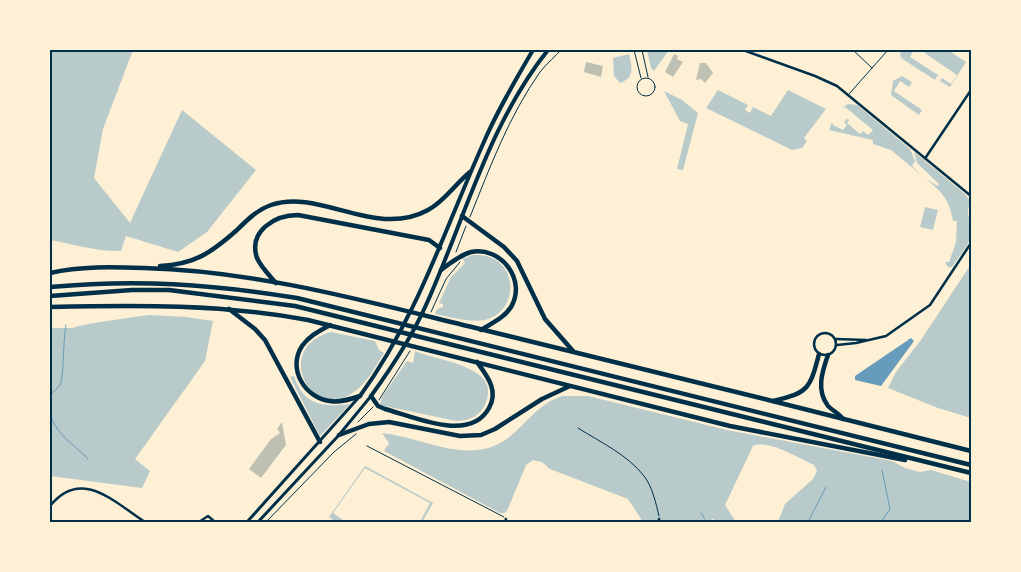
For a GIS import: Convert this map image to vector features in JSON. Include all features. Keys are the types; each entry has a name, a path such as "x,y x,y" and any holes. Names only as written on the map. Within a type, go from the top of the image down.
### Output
{"highway":[{"path":"153,268 186,263 201,257 222,243 256,213 271,205 297,202 380,219 406,218 437,205 470,172"},
{"path":"276,283 261,265 256,248 258,236 263,228 280,216 298,215 419,238 429,240 440,248"},
{"path":"462,216 504,248 517,261 545,319 574,352"},
{"path":"441,270 464,255 477,252 497,256 510,269 516,282 513,304 504,316 481,330"},
{"path":"50,273 81,268 153,268 201,271 276,283 352,298 971,451"},
{"path":"50,287 118,282 170,282 240,289 297,298 971,465"},
{"path":"50,296 124,290 169,290 296,306 971,473"},
{"path":"50,307 157,305 228,308 276,314 330,325 730,426 951,468"},
{"path":"228,308 255,328 265,340 320,442"},
{"path":"330,325 317,332 301,347 297,361 299,378 307,390 322,400 338,402 360,396"},
{"path":"771,402 793,397 802,392 812,376 819,354"},
{"path":"828,355 822,377 822,390 829,407 843,419"},
{"path":"372,396 378,401 380,408 454,426 469,425 482,418 491,405 493,397 491,383 477,362"},
{"path":"339,435 360,427 389,422 448,435 481,434 495,429 542,399 570,386"}],"main road":[{"path":"247,522 360,396 391,351 416,304 470,172 494,120 533,50"},
{"path":"258,522 339,435 372,396 401,353 426,306 498,128 522,85 548,50"}],"street":[{"path":"743,50 828,81 849,94 971,195"},
{"path":"925,157 971,90"},
{"path":"837,345 886,336 933,302 971,243"},
{"path":"836,339 837,345 834,351 828,355 819,354 814,345 816,336 826,332 836,339 868,340"},
{"path":"50,506 60,495 71,488 87,488 145,522"},
{"path":"200,522 208,516 215,522"}],"lane":[{"path":"634,50 641,79 638,83 638,90 641,94 649,95 653,93 655,86 652,80 648,78 642,50"},
{"path":"853,50 872,69"},
{"path":"849,94 888,50"},
{"path":"641,79 648,78"}],"path":[{"path":"470,217 513,116 541,71 551,58 561,50"},
{"path":"266,522 338,448 362,431 358,422 378,401 408,355"},
{"path":"578,428 626,460 644,475 652,491 659,520"},
{"path":"366,446 505,520"}],"shaded area":[{"path":"50,50 133,50 103,129 94,178 130,223 182,110 256,170 207,232 178,252 126,236 121,251 95,249 50,240"},
{"path":"647,50 669,50 654,71 651,68"},
{"path":"903,50 914,50 910,57 938,75 935,80 901,58 900,54"},
{"path":"923,50 948,50 966,62 950,87 940,81 942,78 951,84 957,75"},
{"path":"629,54 631,72 625,81 620,83 614,76 613,58"},
{"path":"902,76 912,82 909,87 900,81 894,91 922,110 919,115 891,95 893,81"},
{"path":"718,90 748,105 745,110 750,113 753,107 771,116 788,90 826,109 804,138 807,141 802,148 792,150 706,108"},
{"path":"664,91 682,100 698,113 683,170 677,169 688,124 680,121"},
{"path":"848,104 857,105 910,149 915,161 912,166 921,175 891,150 873,144 873,140 829,130 832,122 833,125 843,130 847,125 844,122 847,119 849,120 847,123 860,134 863,131 868,135 873,130 845,107 841,109"},
{"path":"914,152 965,194 970,201 968,211 969,242 952,267 948,267 945,262 949,262 956,242 957,221 953,221 950,207 944,197 925,178 937,186 939,184 917,163"},
{"path":"925,207 938,210 933,230 920,227"},
{"path":"473,255 488,257 499,263 507,272 510,283 510,295 505,306 497,314 479,321 435,314 437,309 443,307 443,304 439,303 451,277 465,263 463,259"},
{"path":"971,264 971,418 938,408 888,388 896,372 921,340"},
{"path":"150,315 213,321 205,361 135,459 150,471 142,488 50,476 50,328 73,328"},
{"path":"331,332 375,341 379,350 384,353 363,384 354,392 338,399 324,398 312,391 304,380 301,366 304,352 313,340"},
{"path":"415,351 451,362 477,373 485,381 488,392 485,405 480,413 469,419 456,421 380,405 382,397 407,361 413,363"},
{"path":"294,376 298,386 309,399 331,405 350,404 320,436 290,377"},
{"path":"562,396 588,396 727,430 892,461 905,468 920,472 931,470 971,482 971,522 778,522 785,504 813,479 817,471 814,465 767,445 753,446 725,505 736,522 717,522 713,519 707,522 643,522 628,499 550,469 542,462 533,460 526,465 508,509 505,513 500,513 384,451 389,443 382,433 462,450 478,450 493,446 508,438 546,404"},
{"path":"365,466 433,503 422,522 420,522 430,503 365,468 333,513 346,522 336,522 329,517"}],"water":[{"path":"911,338 914,341 881,386 855,380 855,376"}],"building":[{"path":"674,54 678,56 677,59 683,62 673,77 665,72"},
{"path":"586,62 603,66 601,77 584,72"},
{"path":"700,63 706,63 713,73 705,83 701,79 696,80"},
{"path":"282,422 286,445 261,478 249,469 271,439 280,433 277,429"}],"waterway":[{"path":"50,396 60,385 61,381 66,325"},
{"path":"50,415 62,435 88,459"},
{"path":"881,522 890,509 882,470"},
{"path":"808,522 826,487"},
{"path":"701,513 705,519"}]}
